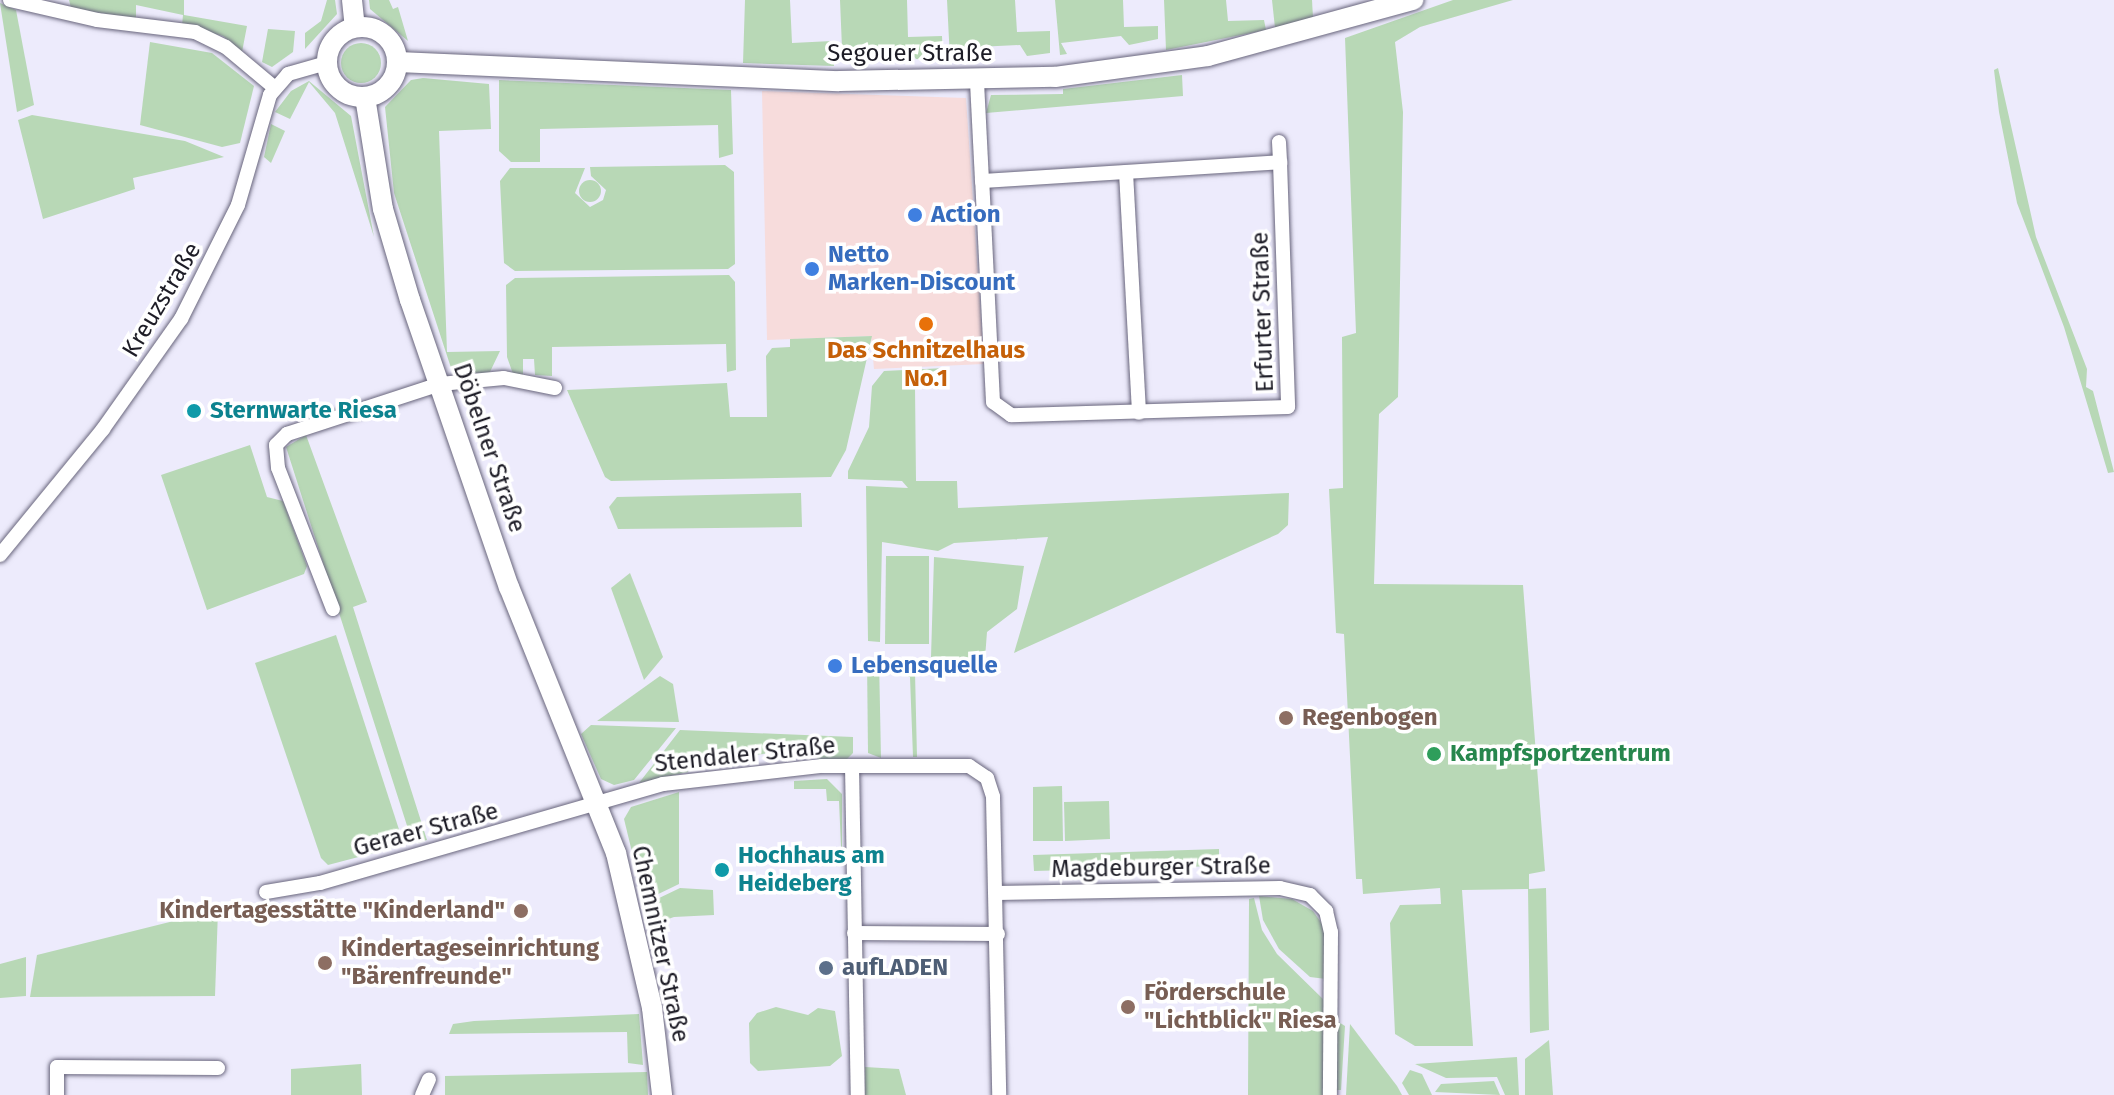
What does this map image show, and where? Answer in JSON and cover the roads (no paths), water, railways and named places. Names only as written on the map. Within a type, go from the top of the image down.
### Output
[{"type":"street","points":[[352,0],[355,27]]},
{"type":"street","name":"Segouer Straße","points":[[398,62],[750,79],[977,82],[1208,56],[1413,0]]},
{"type":"street","points":[[17,2],[195,32],[226,47],[275,88],[288,74],[327,63]]},
{"type":"street","points":[[355,27],[381,32],[391,41],[398,62],[389,85],[365,97],[335,85],[327,63],[331,46],[355,27]]},
{"type":"street","name":"Erfurter Straße","points":[[977,82],[993,402],[1011,415],[1288,407],[1279,142]]},
{"type":"street","name":"Kreuzstraße","points":[[0,555],[103,429],[181,319],[238,205],[260,115],[275,88]]},
{"type":"street","name":"Döbelner Straße","points":[[365,97],[389,231],[509,587],[598,806]]},
{"type":"street","points":[[982,181],[1280,162]]},
{"type":"street","points":[[1126,172],[1139,413]]},
{"type":"street","points":[[333,609],[278,468],[276,445],[287,434],[440,384],[516,379],[555,388]]},
{"type":"street","points":[[857,766],[979,770],[993,797],[999,1095]]},
{"type":"street","name":"Stendaler Straße","points":[[598,806],[638,790],[692,779],[857,766],[854,933],[858,1095]]},
{"type":"street","name":"Geraer Straße","points":[[266,892],[320,883],[598,806]]},
{"type":"street","name":"Chemnitzer Straße","points":[[598,806],[634,923],[652,1008],[662,1095]]},
{"type":"street","name":"Magdeburger Straße","points":[[997,893],[1280,888],[1310,895],[1326,911],[1331,932],[1330,1095]]},
{"type":"street","points":[[854,933],[998,934]]},
{"type":"street","points":[[57,1095],[57,1067],[218,1068]]},
{"type":"street","points":[[422,1095],[429,1079]]},
{"type":"place","name":"Action","points":[[915,215]]},
{"type":"place","name":"Netto Marken-Discount","points":[[812,269]]},
{"type":"place","name":"Das Schnitzelhaus No.1","points":[[926,324]]},
{"type":"place","name":"Sternwarte Riesa","points":[[194,411]]},
{"type":"place","name":"Lebensquelle","points":[[835,666]]},
{"type":"place","name":"Regenbogen","points":[[1286,718]]},
{"type":"place","name":"Kampfsportzentrum","points":[[1434,754]]},
{"type":"place","name":"Hochhaus am Heideberg","points":[[722,870]]},
{"type":"place","name":"Kindertagesstätte \"Kinderland\"","points":[[521,911]]},
{"type":"place","name":"Kindertageseinrichtung \"Bärenfreunde\"","points":[[325,963]]},
{"type":"place","name":"aufLADEN","points":[[826,968]]},
{"type":"place","name":"Förderschule \"Lichtblick\" Riesa","points":[[1128,1007]]}]
